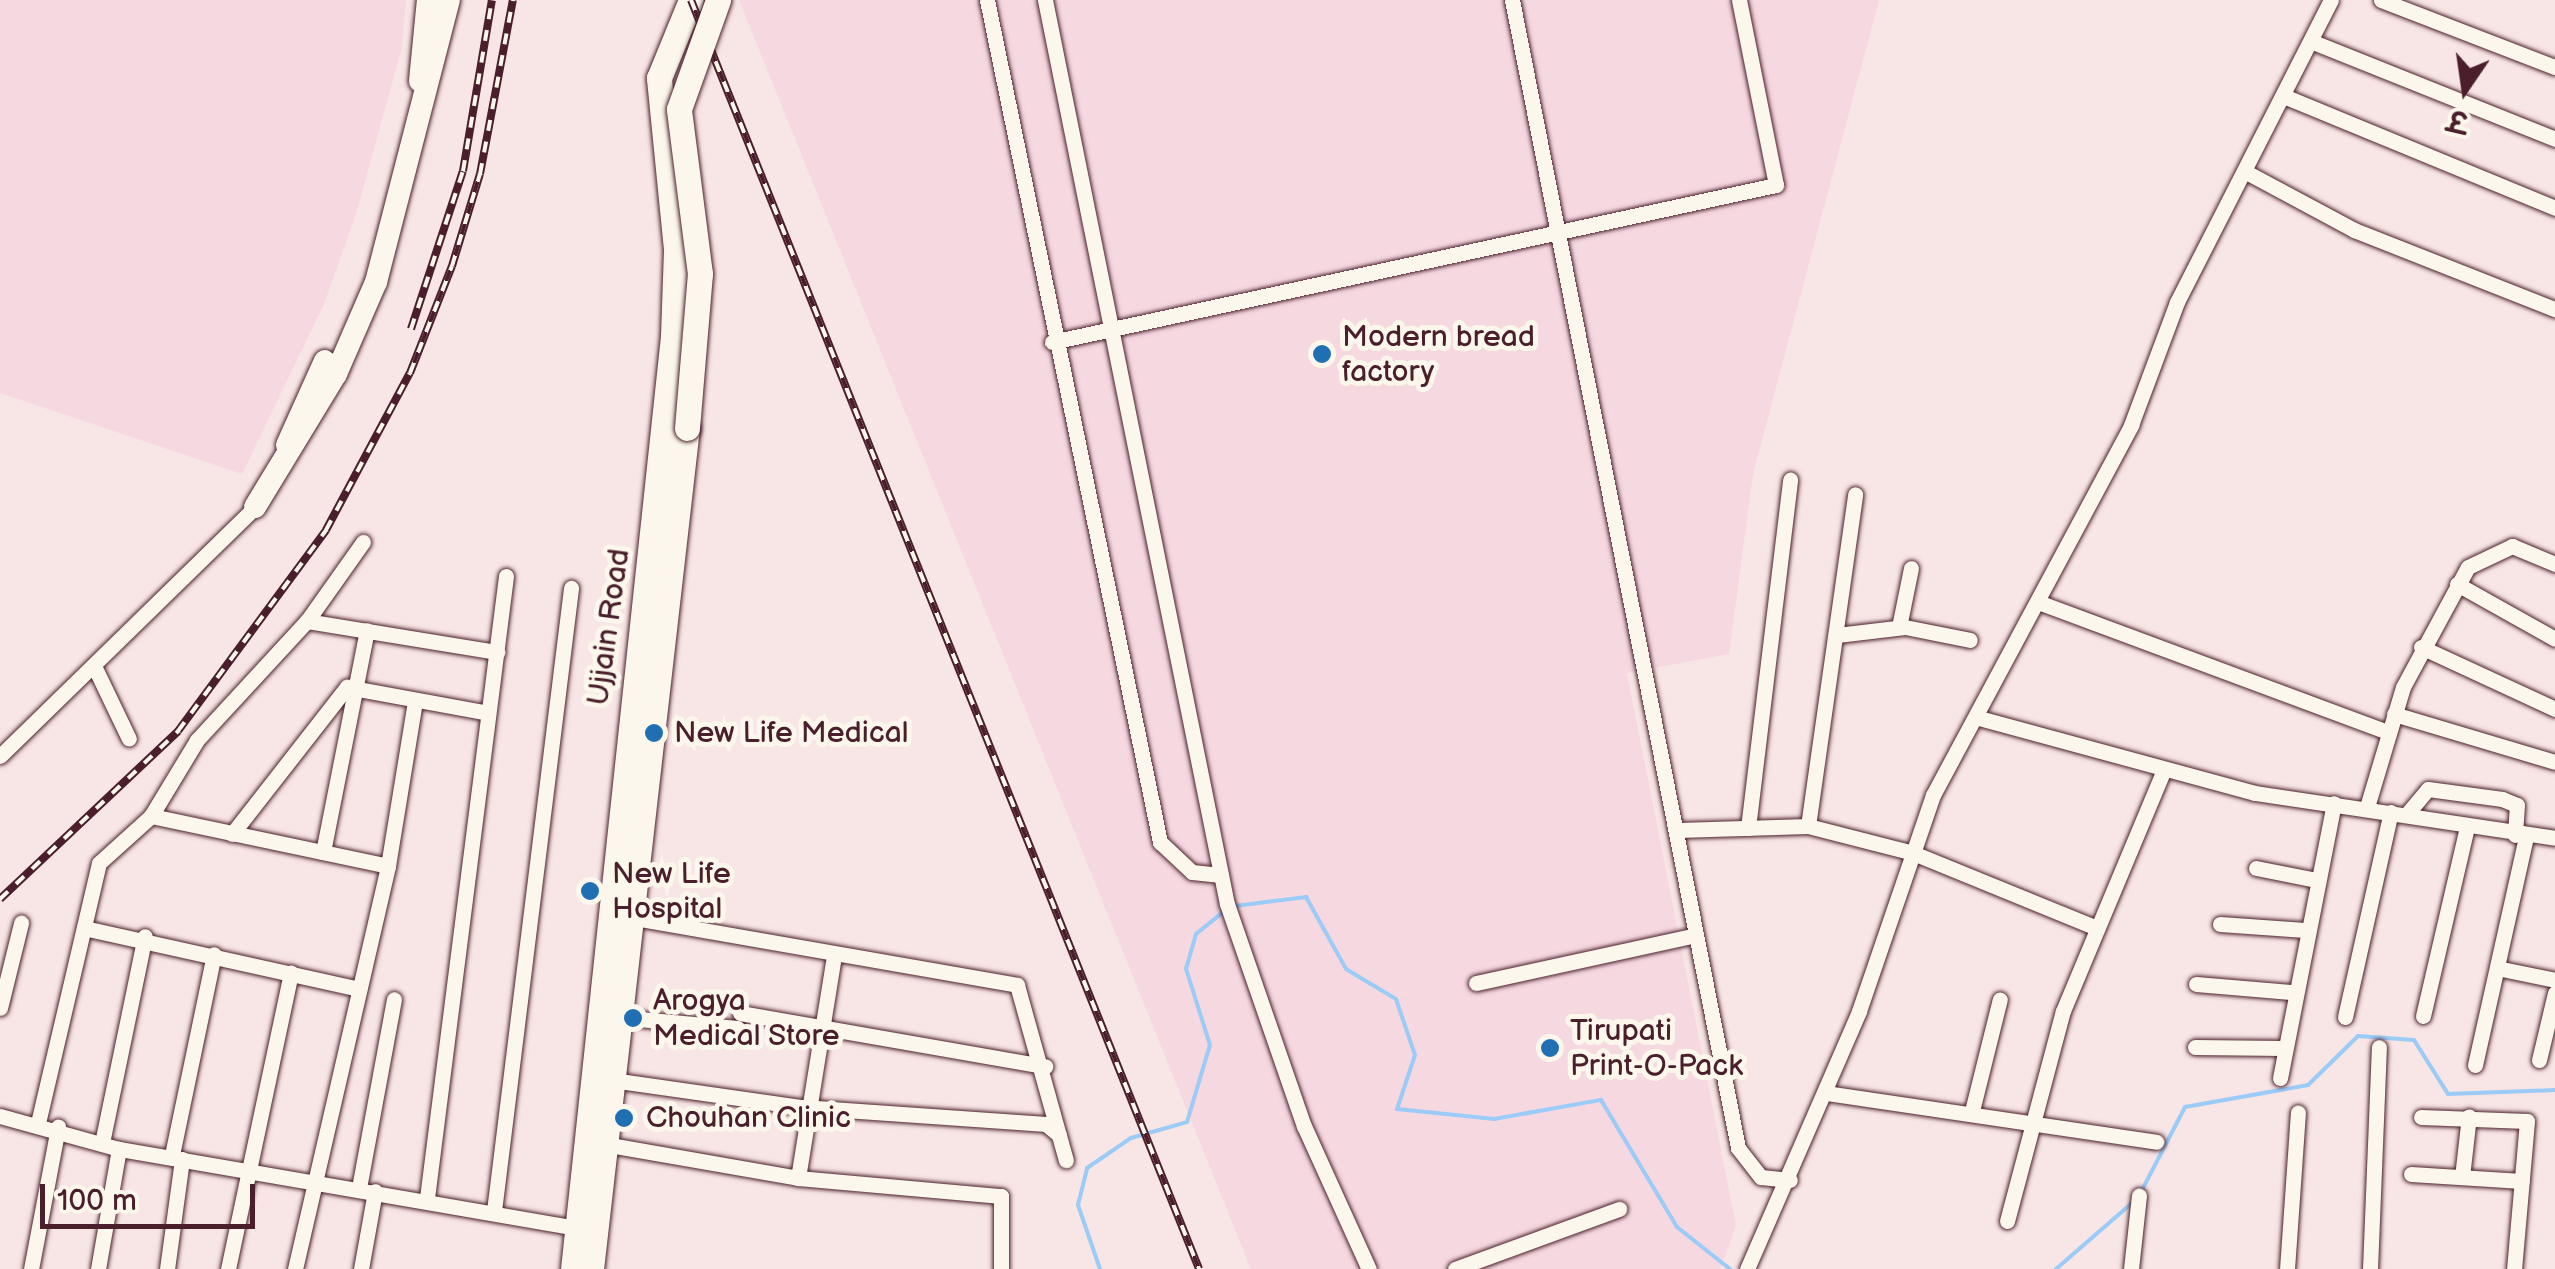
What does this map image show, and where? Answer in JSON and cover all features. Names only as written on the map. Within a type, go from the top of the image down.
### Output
[{"type":"main road","name":"Ujjain Road","points":[[591,1269],[628,917],[643,694],[661,646],[676,428],[676,249],[657,106],[691,0]]},
{"type":"main road","points":[[676,428],[700,274],[679,108],[718,0]]},
{"type":"main road","name":"Ujjain Road","points":[[573,1269],[676,428]]},
{"type":"street","points":[[286,448],[290,423],[376,242],[418,96],[428,0]]},
{"type":"street","points":[[0,756],[96,670],[255,507],[286,448],[336,374],[394,236],[449,0]]},
{"type":"street","points":[[987,0],[1052,342],[1160,842],[1192,872],[1221,875]]},
{"type":"street","points":[[1045,0],[1228,904],[1304,1126],[1369,1269]]},
{"type":"street","points":[[1512,0],[1738,1148],[1761,1177],[1790,1180]]},
{"type":"street","points":[[1052,342],[1556,228],[1776,185],[1739,0]]},
{"type":"street","points":[[1749,1266],[1826,1094],[1933,794],[1979,718],[2131,425],[2177,302],[2286,98],[2332,0]]},
{"type":"street","points":[[2381,0],[2555,68]]},
{"type":"street","points":[[2312,42],[2555,139]]},
{"type":"street","points":[[2286,98],[2555,208]]},
{"type":"street","points":[[2246,172],[2354,230],[2555,309]]},
{"type":"street","points":[[1748,828],[1790,480]]},
{"type":"street","points":[[1808,826],[1856,494]]},
{"type":"street","points":[[38,1122],[98,863],[150,816],[197,740],[307,621],[363,542]]},
{"type":"street","points":[[2367,807],[2388,732],[2420,647],[2474,560],[2504,547],[2555,564]]},
{"type":"street","points":[[1900,628],[1910,568]]},
{"type":"street","points":[[427,1198],[506,576]]},
{"type":"street","points":[[2457,584],[2555,639]]},
{"type":"street","points":[[494,1211],[572,588]]},
{"type":"street","points":[[2038,602],[2388,732]]},
{"type":"street","points":[[307,621],[497,652]]},
{"type":"street","points":[[1837,635],[1900,628],[1970,640]]},
{"type":"street","points":[[324,852],[368,630]]},
{"type":"street","points":[[2420,647],[2555,709]]},
{"type":"street","points":[[96,670],[129,739]]},
{"type":"street","points":[[232,834],[347,687],[488,713]]},
{"type":"street","points":[[295,1269],[309,1180],[388,866],[414,702]]},
{"type":"street","points":[[2394,714],[2555,762]]},
{"type":"street","points":[[1979,718],[2164,770],[2467,827],[2555,838]]},
{"type":"street","points":[[2007,1221],[2034,1120],[2098,928],[2164,770]]},
{"type":"street","points":[[2346,1017],[2399,814],[2428,789],[2502,798],[2517,805],[2520,836],[2475,1065]]},
{"type":"street","points":[[2280,1078],[2291,992],[2334,802]]},
{"type":"street","points":[[150,816],[388,866]]},
{"type":"street","points":[[1678,830],[1808,826],[1913,853],[2098,928]]},
{"type":"street","points":[[2422,1016],[2467,827]]},
{"type":"street","points":[[2256,868],[2316,880]]},
{"type":"street","points":[[628,917],[834,956],[1017,984],[1045,1066],[1066,1160]]},
{"type":"street","points":[[0,1008],[21,923]]},
{"type":"street","points":[[2220,924],[2305,930]]},
{"type":"street","points":[[84,928],[145,936],[359,989]]},
{"type":"street","points":[[1476,983],[1696,935]]},
{"type":"street","points":[[102,1143],[145,936]]},
{"type":"street","points":[[167,1269],[177,1157],[214,954]]},
{"type":"street","points":[[798,1178],[834,956]]},
{"type":"street","points":[[2497,968],[2555,980]]},
{"type":"street","points":[[228,1269],[242,1168],[291,972]]},
{"type":"street","points":[[2196,984],[2291,992]]},
{"type":"street","points":[[2538,1060],[2555,993]]},
{"type":"street","points":[[1972,1111],[2000,999]]},
{"type":"street","points":[[361,1269],[367,1190],[394,1000]]},
{"type":"street","points":[[617,1017],[738,1020],[822,1028],[1045,1066]]},
{"type":"street","points":[[2195,1047],[2283,1048]]},
{"type":"street","points":[[2370,1269],[2379,1047]]},
{"type":"street","points":[[612,1080],[1046,1124],[1060,1135]]},
{"type":"street","points":[[1826,1094],[2034,1120],[2156,1142]]},
{"type":"street","points":[[2287,1269],[2298,1112]]},
{"type":"street","points":[[0,1116],[58,1126],[119,1149],[427,1198],[578,1228]]},
{"type":"street","points":[[2421,1116],[2527,1121],[2514,1269]]},
{"type":"street","points":[[2462,1177],[2470,1116]]},
{"type":"street","points":[[31,1269],[58,1126]]},
{"type":"street","points":[[604,1144],[798,1178],[1001,1196],[1001,1269]]},
{"type":"street","points":[[98,1269],[119,1149]]},
{"type":"street","points":[[2411,1174],[2522,1181]]},
{"type":"street","points":[[2131,1269],[2139,1196]]},
{"type":"street","points":[[1455,1269],[1618,1209]]},
{"type":"shaded area","points":[[0,0],[406,0],[402,47],[356,214],[324,304],[242,474],[0,393]]},
{"type":"shaded area","points":[[739,0],[1879,0],[1753,474],[1729,654],[1627,673],[1736,1226],[1720,1269],[1251,1269]]},
{"type":"waterway","points":[[1235,906],[1306,897],[1346,969],[1396,999],[1415,1055],[1397,1109],[1494,1119],[1601,1100],[1677,1227],[1730,1269]]},
{"type":"waterway","points":[[1100,1269],[1078,1205],[1087,1168],[1131,1138],[1187,1122],[1210,1045],[1186,969],[1196,934],[1226,910]]},
{"type":"waterway","points":[[2141,1192],[2185,1107],[2308,1085],[2358,1036],[2414,1040],[2448,1094],[2555,1090]]},
{"type":"waterway","points":[[2056,1269],[2132,1203]]},
{"type":"railway","points":[[411,329],[463,171],[492,0]]},
{"type":"railway","points":[[0,899],[178,731],[326,530],[410,373],[452,266],[480,174],[513,0]]},
{"type":"railway","points":[[691,0],[1199,1269]]},
{"type":"place","name":"Modern bread factory","points":[[1322,354]]},
{"type":"place","name":"New Life Medical","points":[[654,733]]},
{"type":"place","name":"New Life Hospital","points":[[590,891]]},
{"type":"place","name":"Arogya Medical Store","points":[[633,1018]]},
{"type":"place","name":"Tirupati Print-O-Pack","points":[[1550,1048]]},
{"type":"place","name":"Chouhan Clinic","points":[[624,1118]]}]
